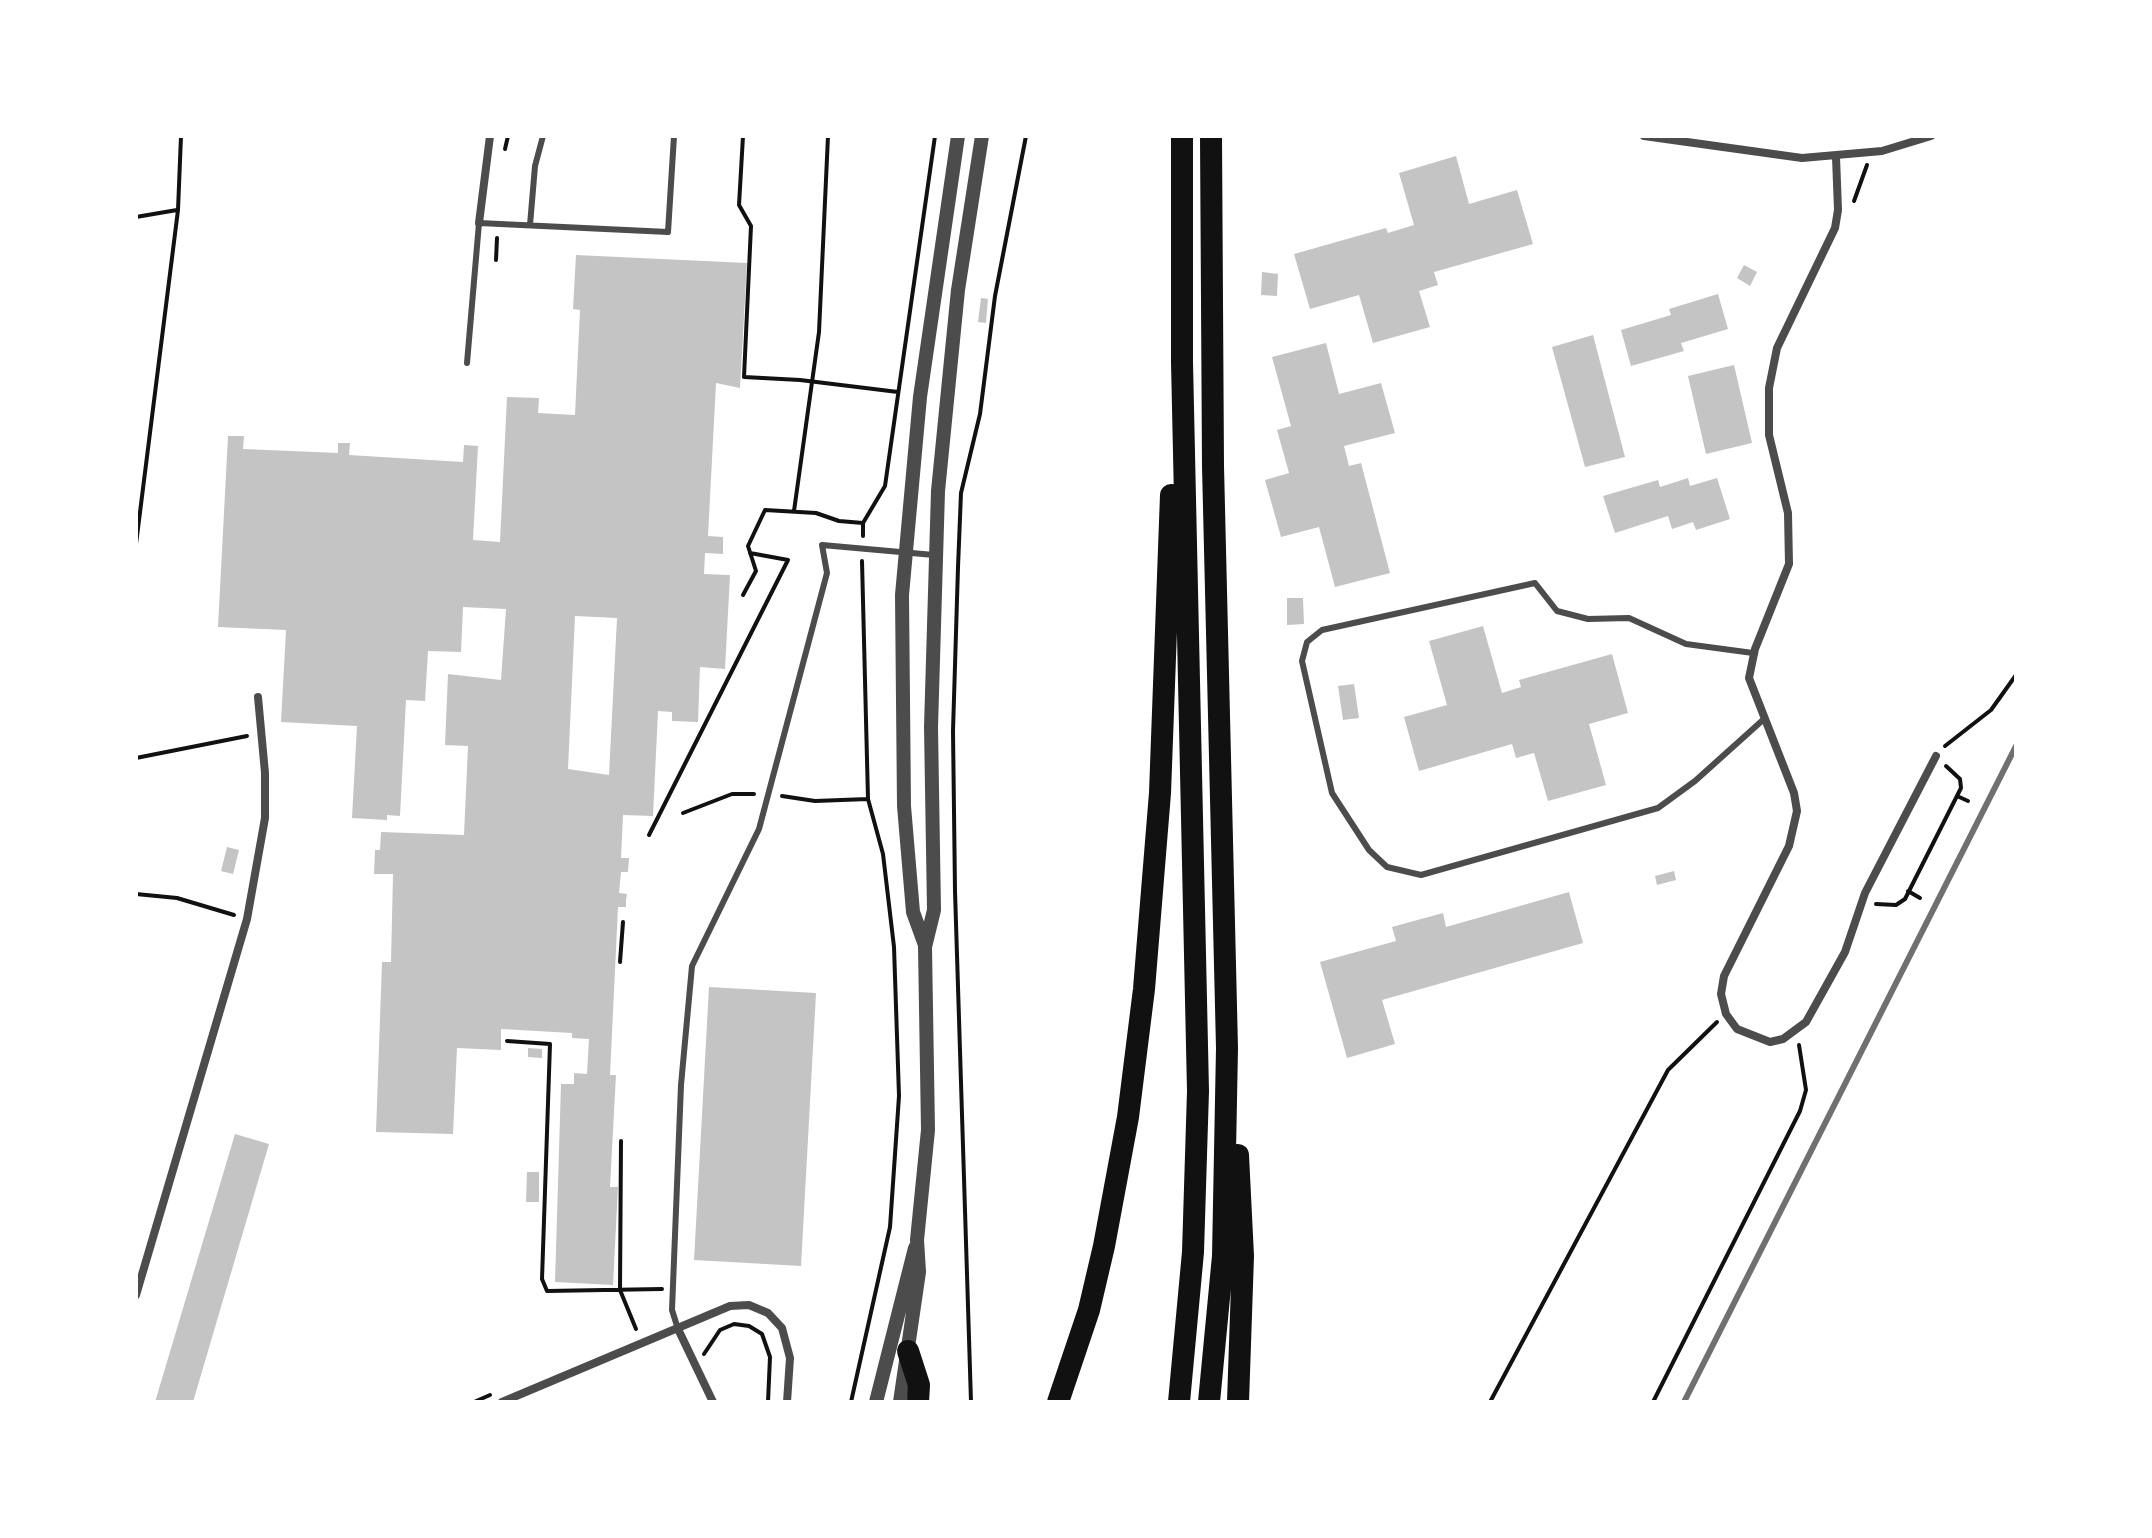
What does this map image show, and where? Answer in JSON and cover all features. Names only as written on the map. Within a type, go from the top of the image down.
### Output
[{"type":"highway","points":[[1179,1402],[1193,1252],[1198,1091],[1182,362],[1182,136]]},
{"type":"highway","points":[[1209,1402],[1223,1256],[1227,1048],[1213,466],[1211,136]]},
{"type":"highway","points":[[1058,1402],[1089,1310],[1107,1233],[1128,1117],[1144,989],[1160,793],[1166,562],[1182,362]]},
{"type":"highway","points":[[1227,1048],[1240,1179],[1243,1256],[1238,1402]]},
{"type":"highway","points":[[908,1351],[919,1385],[918,1402]]},
{"type":"street","points":[[479,223],[480,191],[490,136]]},
{"type":"street","points":[[925,947],[913,912],[903,790],[901,728],[905,553],[920,397],[958,136]]},
{"type":"street","points":[[900,1402],[919,1272],[917,1240],[928,1130],[925,947],[934,910],[931,727],[934,555],[946,395],[982,136]]},
{"type":"street","points":[[1644,136],[1751,153],[1836,157],[1866,153],[1931,136]]},
{"type":"street","points":[[1836,157],[1838,210],[1835,228],[1821,264],[1777,348],[1769,388],[1769,435],[1788,513],[1789,564],[1753,653],[1749,678],[1794,793],[1795,828],[1724,976],[1721,994],[1726,1014],[1737,1029],[1770,1042],[1795,1032],[1816,1007],[1845,952],[1865,893],[1936,756]]},
{"type":"street","points":[[136,1295],[247,919],[265,818],[258,697]]},
{"type":"street","points":[[876,1402],[906,1271],[917,1240]]},
{"type":"street","points":[[502,1402],[730,1306],[749,1305],[768,1313],[782,1328],[790,1358],[787,1402]]},
{"type":"street","points":[[678,1329],[713,1402]]},
{"type":"lane","points":[[530,225],[535,166],[543,136]]},
{"type":"lane","points":[[467,363],[479,223],[668,232],[674,136]]},
{"type":"lane","points":[[678,1329],[672,1310],[681,1085],[692,966],[759,829],[827,573],[822,545],[934,555]]},
{"type":"lane","points":[[1753,653],[1686,644],[1629,618],[1588,619],[1557,611],[1535,583],[1322,630],[1307,642],[1302,661],[1332,793],[1387,867],[1421,875],[1658,808],[1695,781],[1764,719]]},
{"type":"path","points":[[136,544],[178,210],[181,136]]},
{"type":"path","points":[[503,160],[508,136]]},
{"type":"path","points":[[743,136],[739,205],[751,226],[744,377],[812,381],[898,392]]},
{"type":"path","points":[[794,511],[819,332],[828,136]]},
{"type":"path","points":[[863,530],[863,523],[885,486],[935,136]]},
{"type":"path","points":[[971,1402],[953,731],[961,493],[980,414],[995,296],[1026,136]]},
{"type":"path","points":[[1798,136],[1830,136]]},
{"type":"path","points":[[1853,211],[1856,191],[1866,173],[1866,153]]},
{"type":"path","points":[[136,217],[178,210]]},
{"type":"path","points":[[496,260],[498,223]]},
{"type":"path","points":[[743,595],[756,571],[748,546],[765,510],[794,511],[863,523]]},
{"type":"path","points":[[649,835],[788,560],[750,553]]},
{"type":"path","points":[[851,1402],[890,1227],[899,1096],[894,947],[883,854],[868,799],[862,576]]},
{"type":"path","points":[[1869,909],[1873,904],[1901,903],[1957,796],[1960,779],[1936,756],[2002,699],[2016,675]]},
{"type":"path","points":[[136,758],[211,741],[262,735]]},
{"type":"path","points":[[683,813],[732,794],[768,794],[815,801],[868,799]]},
{"type":"path","points":[[1957,796],[1968,801]]},
{"type":"path","points":[[1908,891],[1920,898]]},
{"type":"path","points":[[136,894],[177,898],[247,919]]},
{"type":"path","points":[[620,962],[623,922]]},
{"type":"path","points":[[1490,1402],[1668,1070],[1726,1014]]},
{"type":"path","points":[[1653,1402],[1800,1111],[1806,1090],[1805,1069],[1795,1032]]},
{"type":"path","points":[[507,1041],[550,1044],[542,1279],[547,1291],[673,1289]]},
{"type":"path","points":[[621,1141],[620,1290],[636,1329]]},
{"type":"path","points":[[698,1357],[708,1353],[720,1330],[734,1324],[749,1326],[762,1334],[768,1344],[768,1402]]},
{"type":"building","points":[[1456,156],[1469,204],[1517,190],[1533,244],[1434,272],[1438,285],[1419,291],[1430,327],[1373,343],[1359,295],[1310,309],[1294,254],[1386,228],[1388,233],[1414,225],[1399,173]]},
{"type":"building","points":[[576,255],[747,263],[740,388],[716,383],[708,536],[723,537],[723,554],[705,553],[704,574],[730,575],[725,669],[700,667],[698,722],[672,721],[672,712],[658,711],[653,816],[623,815],[621,858],[629,858],[628,872],[621,872],[619,893],[627,894],[626,907],[618,907],[610,1075],[616,1075],[610,1187],[618,1187],[613,1285],[555,1282],[561,1084],[574,1084],[574,1073],[587,1074],[589,1039],[572,1038],[572,1033],[501,1029],[501,1050],[457,1048],[453,1134],[376,1132],[382,962],[391,962],[393,874],[374,874],[375,850],[380,850],[381,832],[464,835],[468,746],[445,745],[448,674],[501,680],[506,609],[463,607],[461,652],[428,651],[425,701],[406,700],[400,816],[387,815],[387,820],[352,818],[357,726],[281,722],[286,630],[218,627],[228,436],[244,436],[243,449],[338,453],[338,443],[350,443],[349,455],[463,462],[464,445],[478,446],[473,540],[500,542],[507,397],[539,398],[538,413],[575,415],[580,310],[573,309]],"holes":[[[575,616],[617,618],[609,775],[568,769]]]},
{"type":"building","points":[[1744,265],[1757,272],[1750,286],[1737,278]]},
{"type":"building","points":[[1262,272],[1278,274],[1277,296],[1261,295]]},
{"type":"building","points":[[1718,294],[1728,329],[1681,343],[1684,351],[1631,366],[1621,330],[1671,315],[1669,309]]},
{"type":"building","points":[[981,298],[988,299],[986,323],[978,322]]},
{"type":"building","points":[[1593,335],[1625,457],[1585,467],[1552,347]]},
{"type":"building","points":[[1326,343],[1339,394],[1381,383],[1395,433],[1344,446],[1349,466],[1361,463],[1390,573],[1335,587],[1319,527],[1281,537],[1265,480],[1289,473],[1277,430],[1291,426],[1272,357]]},
{"type":"building","points":[[1734,365],[1752,443],[1706,454],[1688,376]]},
{"type":"building","points":[[1688,478],[1690,486],[1717,478],[1730,519],[1696,530],[1693,522],[1672,529],[1668,516],[1615,533],[1603,496],[1658,480],[1660,487]]},
{"type":"building","points":[[1287,598],[1303,598],[1304,624],[1287,625]]},
{"type":"building","points":[[1483,626],[1502,693],[1521,687],[1519,680],[1612,654],[1628,713],[1589,724],[1606,785],[1548,801],[1534,753],[1516,758],[1512,744],[1419,771],[1404,717],[1447,705],[1429,641]]},
{"type":"building","points":[[1354,684],[1359,718],[1343,720],[1338,686]]},
{"type":"building","points":[[227,847],[239,850],[233,874],[221,871]]},
{"type":"building","points":[[1674,871],[1676,880],[1657,885],[1655,876]]},
{"type":"building","points":[[1569,892],[1583,943],[1382,1000],[1395,1044],[1347,1058],[1320,962],[1396,941],[1392,927],[1443,913],[1446,927]]},
{"type":"building","points":[[709,987],[816,993],[801,1266],[694,1260]]},
{"type":"building","points":[[528,1048],[542,1049],[542,1058],[528,1057]]},
{"type":"building","points":[[235,1134],[269,1144],[193,1402],[155,1402]]},
{"type":"building","points":[[527,1172],[539,1172],[539,1202],[526,1202]]},
{"type":"railway","points":[[1684,1402],[2016,746]]}]
